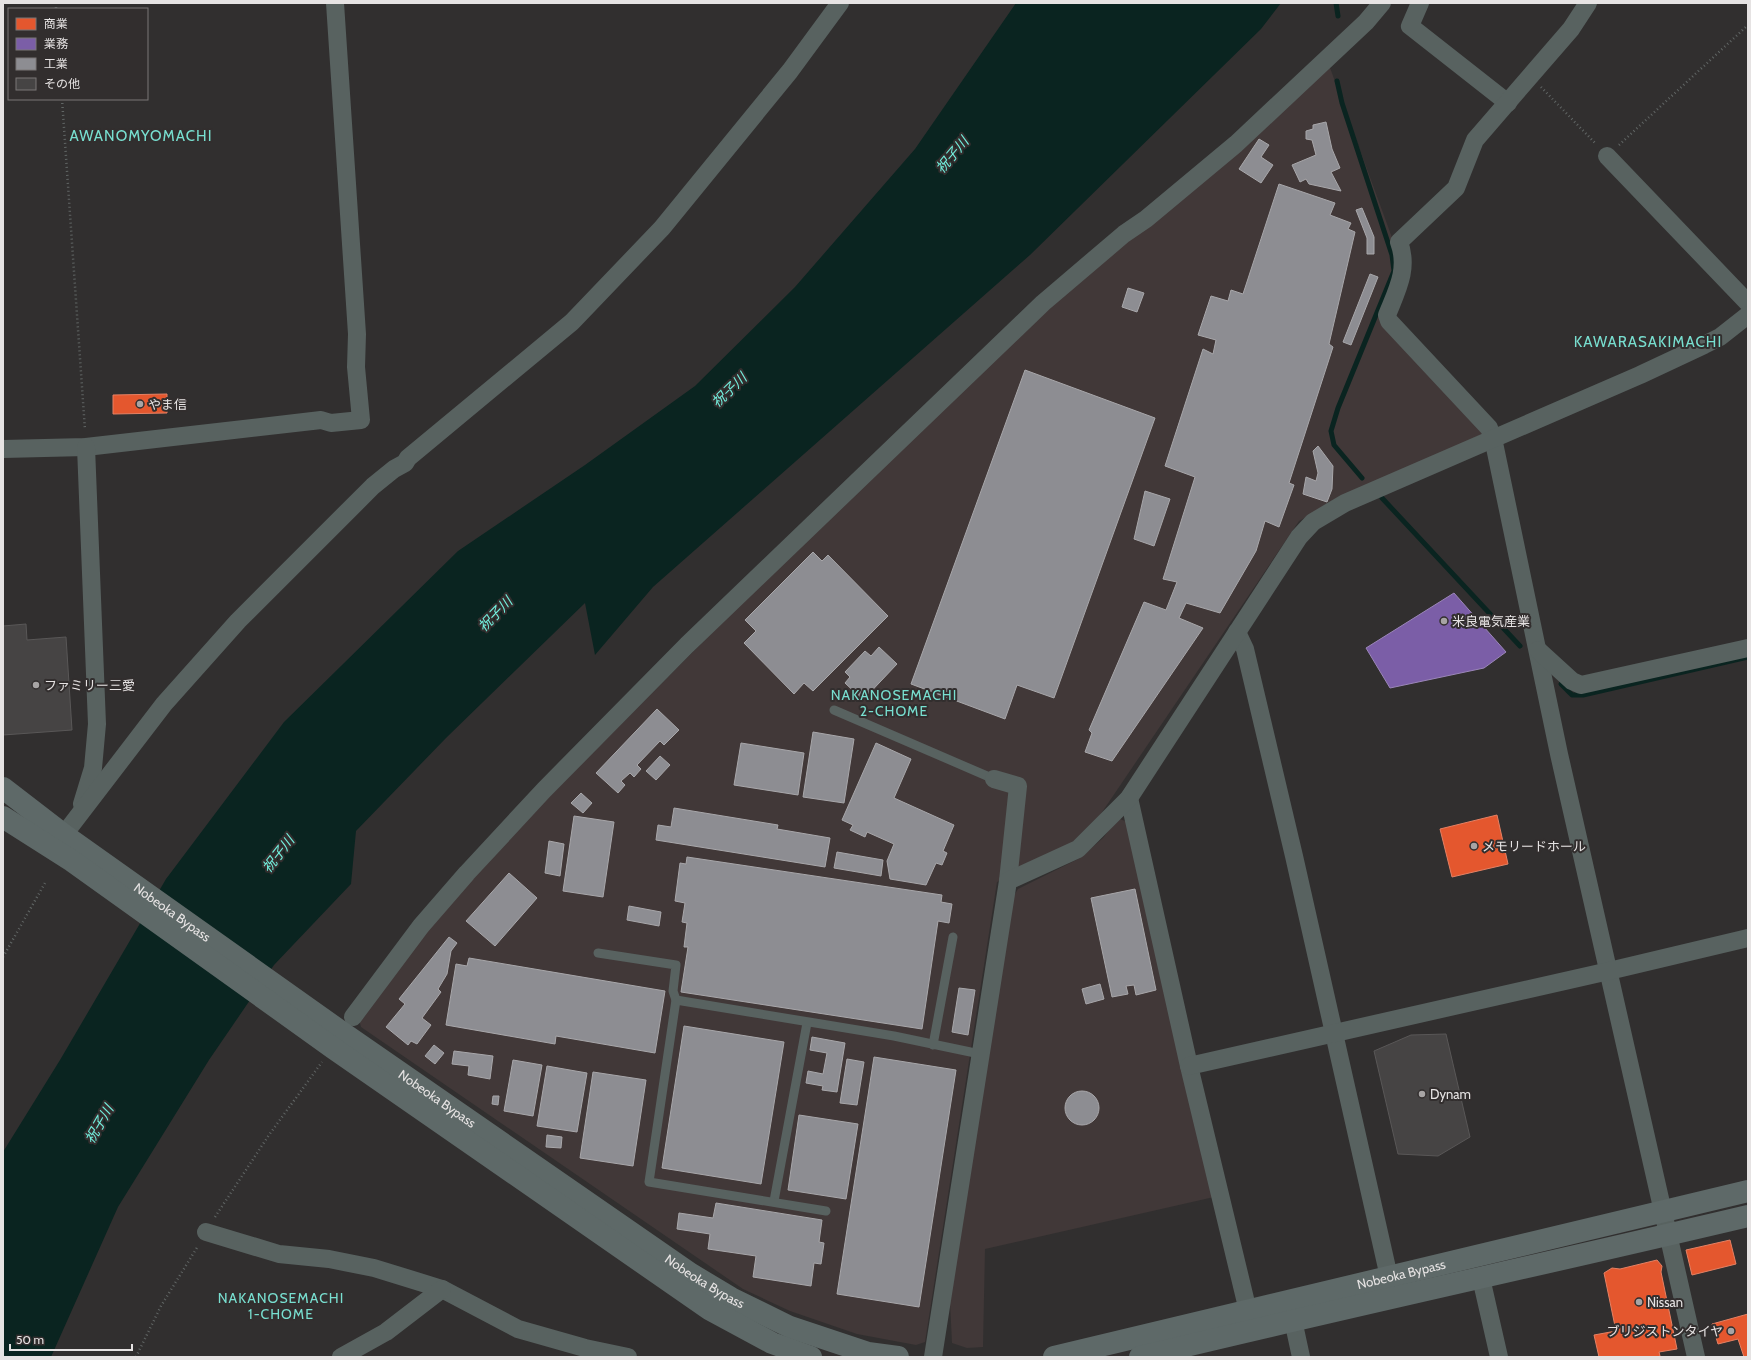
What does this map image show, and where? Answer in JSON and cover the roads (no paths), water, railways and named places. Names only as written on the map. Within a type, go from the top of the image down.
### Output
[{"type":"highway","name":"Nobeoka Bypass","points":[[3,788],[67,848],[691,1274],[730,1298],[790,1327],[868,1353],[898,1357]]},
{"type":"highway","name":"Nobeoka Bypass","points":[[3,817],[67,848]]},
{"type":"highway","name":"Nobeoka Bypass","points":[[339,1035],[709,1309],[772,1343],[811,1357]]},
{"type":"highway","name":"Nobeoka Bypass","points":[[1054,1357],[1748,1191]]},
{"type":"highway","name":"Nobeoka Bypass","points":[[1140,1357],[1293,1320],[1748,1216]]},
{"type":"street","points":[[3,449],[86,447],[321,420],[331,423],[361,420],[356,368],[357,334],[335,3]]},
{"type":"street","points":[[80,813],[164,704],[255,604],[373,486],[394,469],[405,463],[408,458],[572,322],[662,228],[790,71],[840,3]]},
{"type":"street","points":[[339,1035],[421,926],[467,873],[544,790],[687,645],[1043,303],[1124,234],[1146,219],[1236,144],[1366,22],[1382,3]]},
{"type":"street","points":[[1420,3],[1410,26],[1508,103]]},
{"type":"street","points":[[1588,3],[1572,29],[1475,140],[1456,188],[1399,242],[1403,254],[1402,276],[1388,315],[1389,321],[1489,428],[1493,438],[1538,650],[1696,1357]]},
{"type":"street","points":[[1608,156],[1748,303]]},
{"type":"street","points":[[1008,881],[1078,850],[1129,798],[1299,537],[1313,522],[1345,503],[1640,375],[1720,337],[1748,315]]},
{"type":"street","points":[[67,848],[80,813],[93,768],[97,724],[86,447]]},
{"type":"street","points":[[1237,632],[1245,649],[1296,864],[1389,1277]]},
{"type":"street","points":[[1538,650],[1572,681],[1581,685],[1748,648]]},
{"type":"street","points":[[933,1357],[1008,881],[1018,786],[994,779]]},
{"type":"street","points":[[1129,798],[1189,1066],[1248,1311]]},
{"type":"street","points":[[1189,1066],[1748,938]]},
{"type":"street","points":[[206,1232],[279,1254],[329,1259],[374,1268],[442,1289],[518,1329],[584,1348],[628,1357]]},
{"type":"street","points":[[1482,1278],[1499,1357]]},
{"type":"street","points":[[341,1357],[386,1332],[442,1289]]},
{"type":"street","points":[[1293,1320],[1301,1357]]},
{"type":"lane","points":[[834,710],[994,779]]},
{"type":"lane","points":[[933,1045],[953,937]]},
{"type":"lane","points":[[598,953],[676,966],[673,991],[676,1000],[649,1182],[826,1211]]},
{"type":"lane","points":[[676,1000],[807,1023],[894,1036],[980,1054]]},
{"type":"lane","points":[[774,1202],[807,1023]]},
{"type":"water","name":"祝子川","points":[[1016,3],[1281,3],[1261,29],[1030,255],[653,587],[595,655],[585,603],[446,738],[356,831],[351,884],[274,965],[209,1060],[118,1207],[51,1357],[3,1357],[3,1152],[60,1060],[166,879],[284,722],[458,551],[585,465],[695,386],[795,287],[915,149]]},
{"type":"waterway","points":[[1336,3],[1338,16]]},
{"type":"waterway","points":[[1337,81],[1342,103],[1392,255],[1394,271],[1338,408],[1331,431],[1334,445],[1362,478]]},
{"type":"waterway","points":[[1382,498],[1520,646]]},
{"type":"waterway","points":[[1561,684],[1572,695],[1583,695],[1748,657]]},
{"type":"place","name":"やま信","points":[[140,404]]},
{"type":"place","name":"米良電気産業","points":[[1444,621]]},
{"type":"place","name":"ファミリー三愛","points":[[36,685]]},
{"type":"place","name":"メモリードホール","points":[[1474,846]]},
{"type":"place","name":"Dynam","points":[[1422,1094]]},
{"type":"place","name":"Nissan","points":[[1639,1302]]},
{"type":"place","name":"ブリジストンタイヤ","points":[[1731,1331]]},
{"type":"district","name":"AWANOMYOMACHI","points":[[141,136]]},
{"type":"district","name":"KAWARASAKIMACHI","points":[[1648,342]]},
{"type":"district","name":"NAKANOSEMACHI 2-CHOME","points":[[894,704]]},
{"type":"district","name":"NAKANOSEMACHI 1-CHOME","points":[[281,1306]]}]
